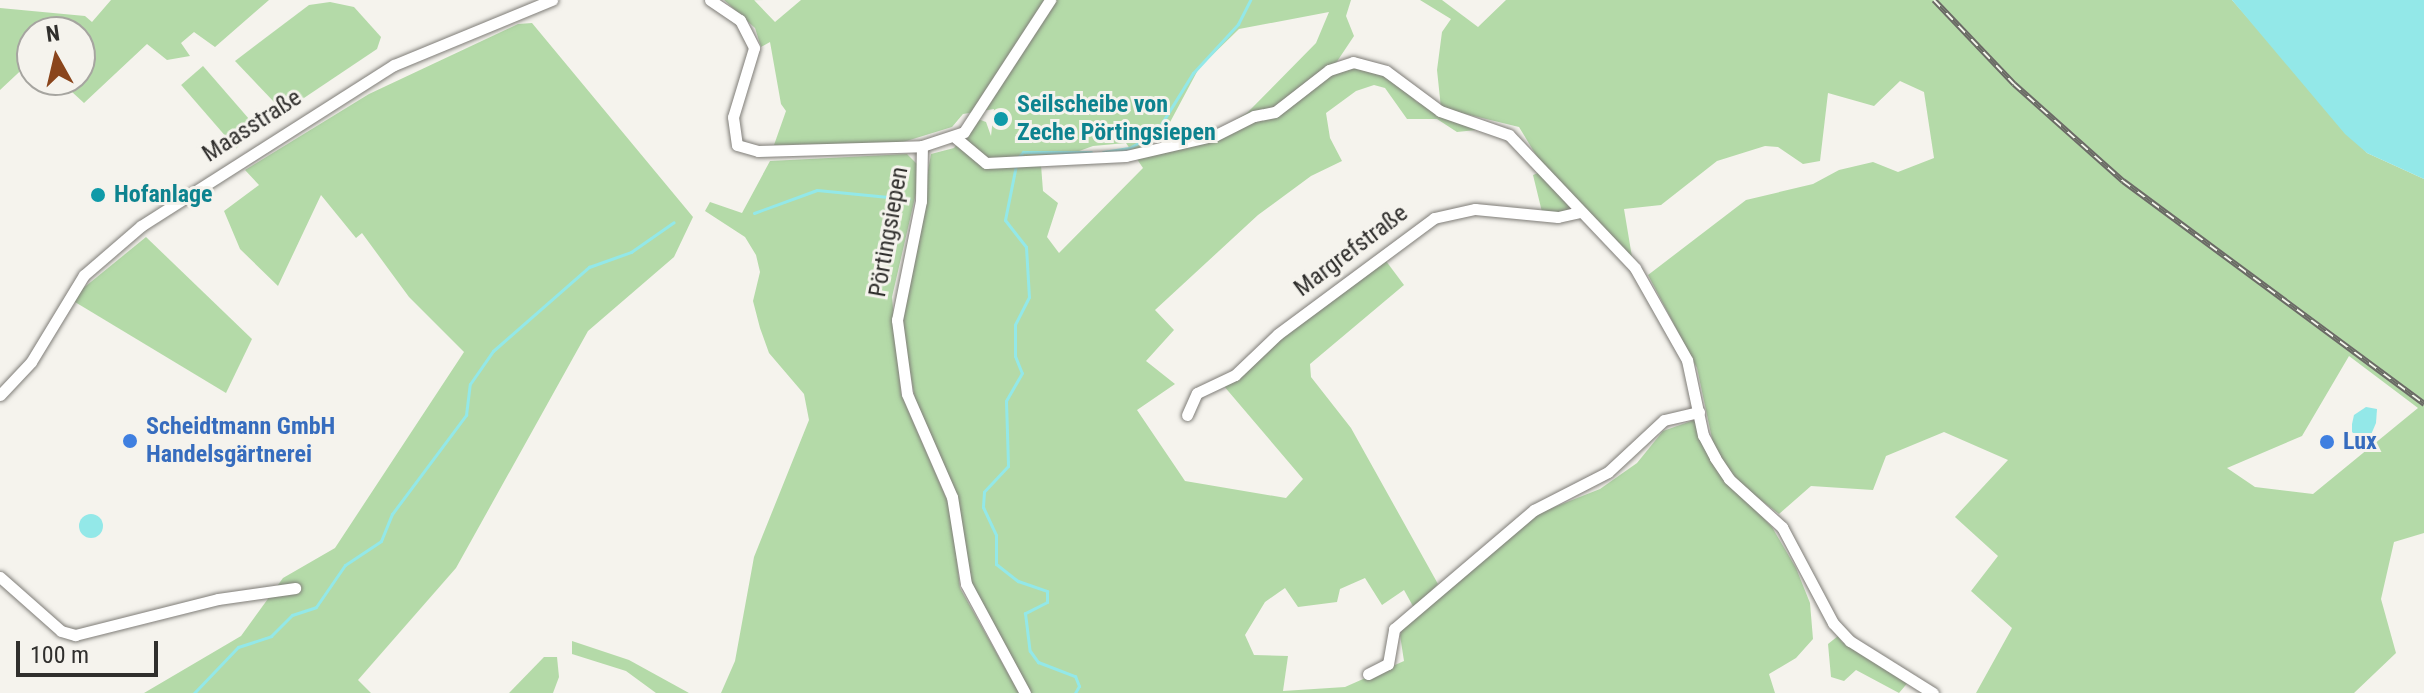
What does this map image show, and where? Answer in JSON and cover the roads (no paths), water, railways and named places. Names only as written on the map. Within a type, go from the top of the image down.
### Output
[{"type":"street","name":"Maasstraße","points":[[0,395],[31,362],[84,275],[141,226],[394,65],[552,0]]},
{"type":"street","points":[[710,0],[740,20],[754,48],[733,117],[737,145],[758,151],[922,146]]},
{"type":"street","points":[[1050,0],[956,138],[982,162],[1113,158],[1216,135],[1280,109],[1329,70],[1368,63],[1440,111],[1509,135],[1635,268],[1655,298],[1687,360],[1699,412],[1715,458],[1729,479],[1782,527],[1839,631],[1933,693]]},
{"type":"street","name":"Pörtingsiepen","points":[[956,138],[922,146],[921,201],[897,313],[907,394],[952,497],[972,603],[1025,693]]},
{"type":"street","name":"Margrefstraße","points":[[1187,415],[1197,393],[1235,375],[1278,334],[1406,234],[1434,218],[1475,209],[1558,217],[1580,212]]},
{"type":"street","points":[[1368,674],[1388,664],[1394,629],[1534,510],[1608,472],[1664,420],[1699,412]]},
{"type":"street","points":[[0,577],[61,631],[75,635],[218,599],[295,588]]},
{"type":"water","points":[[2232,0],[2424,0],[2424,179],[2367,153],[2345,134]]},
{"type":"water","points":[[2366,407],[2377,409],[2376,423],[2370,437],[2360,439],[2352,432],[2352,424],[2354,415]]},
{"type":"water","points":[[91,514],[100,517],[103,526],[100,535],[91,538],[82,535],[79,526],[82,517]]},
{"type":"waterway","points":[[1103,152],[1129,148],[1155,134],[1193,73],[1238,24],[1250,0]]},
{"type":"waterway","points":[[1018,158],[1023,152],[1091,152]]},
{"type":"waterway","points":[[1016,165],[1005,220],[1026,247],[1029,297],[1015,325],[1015,356],[1022,373],[1006,401],[1008,466],[984,492],[983,507],[996,535],[996,564],[1018,581],[1047,591],[1047,602],[1025,613],[1030,651],[1038,662],[1075,676],[1079,686],[1075,693]]},
{"type":"waterway","points":[[754,213],[817,190],[909,199]]},
{"type":"waterway","points":[[194,693],[238,647],[271,636],[292,615],[316,607],[345,565],[381,541],[392,514],[466,415],[470,384],[493,351],[589,267],[631,252],[674,222]]},
{"type":"railway","points":[[1934,0],[2014,84],[2123,181],[2424,404]]},
{"type":"place","name":"Seilscheibe von Zeche Pörtingsiepen","points":[[1001,119]]},
{"type":"place","name":"Hofanlage","points":[[98,195]]},
{"type":"place","name":"Scheidtmann GmbH Handelsgärtnerei","points":[[130,441]]},
{"type":"place","name":"Lux","points":[[2327,442]]}]
